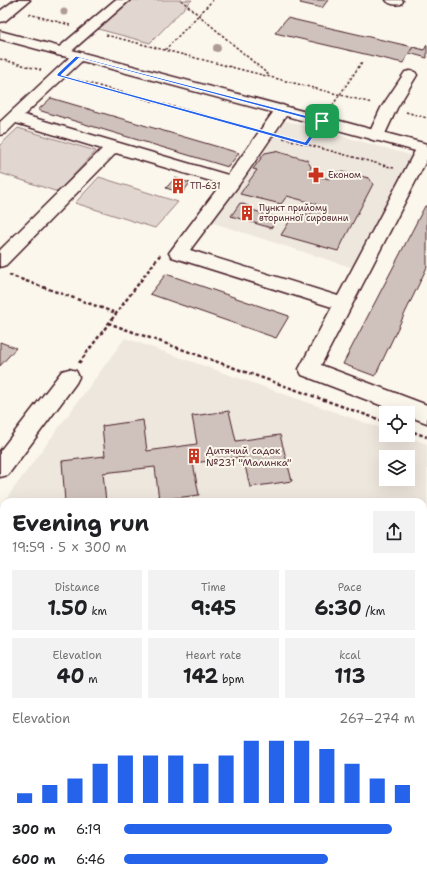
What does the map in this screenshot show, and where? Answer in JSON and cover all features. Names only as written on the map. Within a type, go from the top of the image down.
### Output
[{"type":"main road","points":[[5,13],[22,0]]},
{"type":"main road","points":[[62,52],[123,0]]},
{"type":"main road","points":[[0,35],[425,149],[309,369],[427,414]]},
{"type":"main road","points":[[0,130],[78,57]]},
{"type":"main road","points":[[376,136],[390,108],[410,75]]},
{"type":"main road","points":[[282,110],[232,182],[178,253],[343,304]]},
{"type":"main road","points":[[13,117],[232,182]]},
{"type":"main road","points":[[4,268],[114,147]]},
{"type":"main road","points":[[0,468],[69,378]]},
{"type":"path","points":[[181,0],[270,76]]},
{"type":"path","points":[[165,50],[213,0]]},
{"type":"path","points":[[5,13],[87,30],[270,76],[427,118]]},
{"type":"path","points":[[0,59],[411,173]]},
{"type":"path","points":[[307,144],[362,62]]},
{"type":"path","points":[[69,378],[108,323],[164,250]]},
{"type":"path","points":[[4,268],[116,313]]},
{"type":"path","points":[[108,323],[379,420]]},
{"type":"path","points":[[415,432],[427,436]]},
{"type":"shaded area","points":[[129,0],[192,0],[150,43],[98,29]]},
{"type":"shaded area","points":[[272,117],[425,159],[369,273],[198,218]]},
{"type":"shaded area","points":[[18,128],[96,151],[58,192],[0,173],[0,145]]},
{"type":"shaded area","points":[[99,177],[178,202],[155,228],[75,203]]},
{"type":"shaded area","points":[[125,338],[379,428],[379,442],[415,442],[415,440],[427,444],[427,498],[7,498]]},
{"type":"building","points":[[302,0],[328,0],[322,8],[300,3]]},
{"type":"building","points":[[287,18],[413,47],[403,63],[275,33]]},
{"type":"building","points":[[427,45],[427,58],[409,53],[413,47],[424,50]]},
{"type":"building","points":[[51,98],[239,153],[228,167],[38,110]]},
{"type":"building","points":[[275,151],[307,160],[311,167],[308,173],[329,179],[334,172],[342,172],[369,178],[373,184],[338,251],[281,235],[296,211],[310,215],[316,204],[287,196],[281,204],[240,194],[257,170],[253,169],[265,153]]},
{"type":"building","name":"ТП-631","points":[[175,178],[190,183],[182,193],[166,188]]},
{"type":"building","name":"Пункт прийому вторинної сировини","points":[[240,203],[251,207],[249,209],[278,218],[271,228],[231,216]]},
{"type":"building","points":[[425,206],[427,206],[427,267],[375,376],[343,364]]},
{"type":"building","points":[[166,274],[289,316],[276,338],[150,294]]},
{"type":"building","points":[[0,342],[16,348],[0,366]]},
{"type":"building","name":"Дитячий садок №231 \"Малинка\"","points":[[229,411],[236,441],[280,435],[292,481],[250,487],[243,457],[193,463],[199,495],[175,498],[159,498],[155,467],[103,473],[106,498],[65,498],[62,461],[105,456],[102,426],[143,420],[147,451],[197,444],[192,416]]},
{"type":"place","name":"Економ","points":[[316,175]]},
{"type":"place","name":"ТП-631","points":[[178,186]]},
{"type":"place","name":"Пункт прийому вторинної сировини","points":[[247,213]]},
{"type":"place","name":"Дитячий садок №231 \"Малинка\"","points":[[194,456]]},
{"type":"route","points":[[78,57],[322,121],[307,144],[58,75],[78,57]]}]
